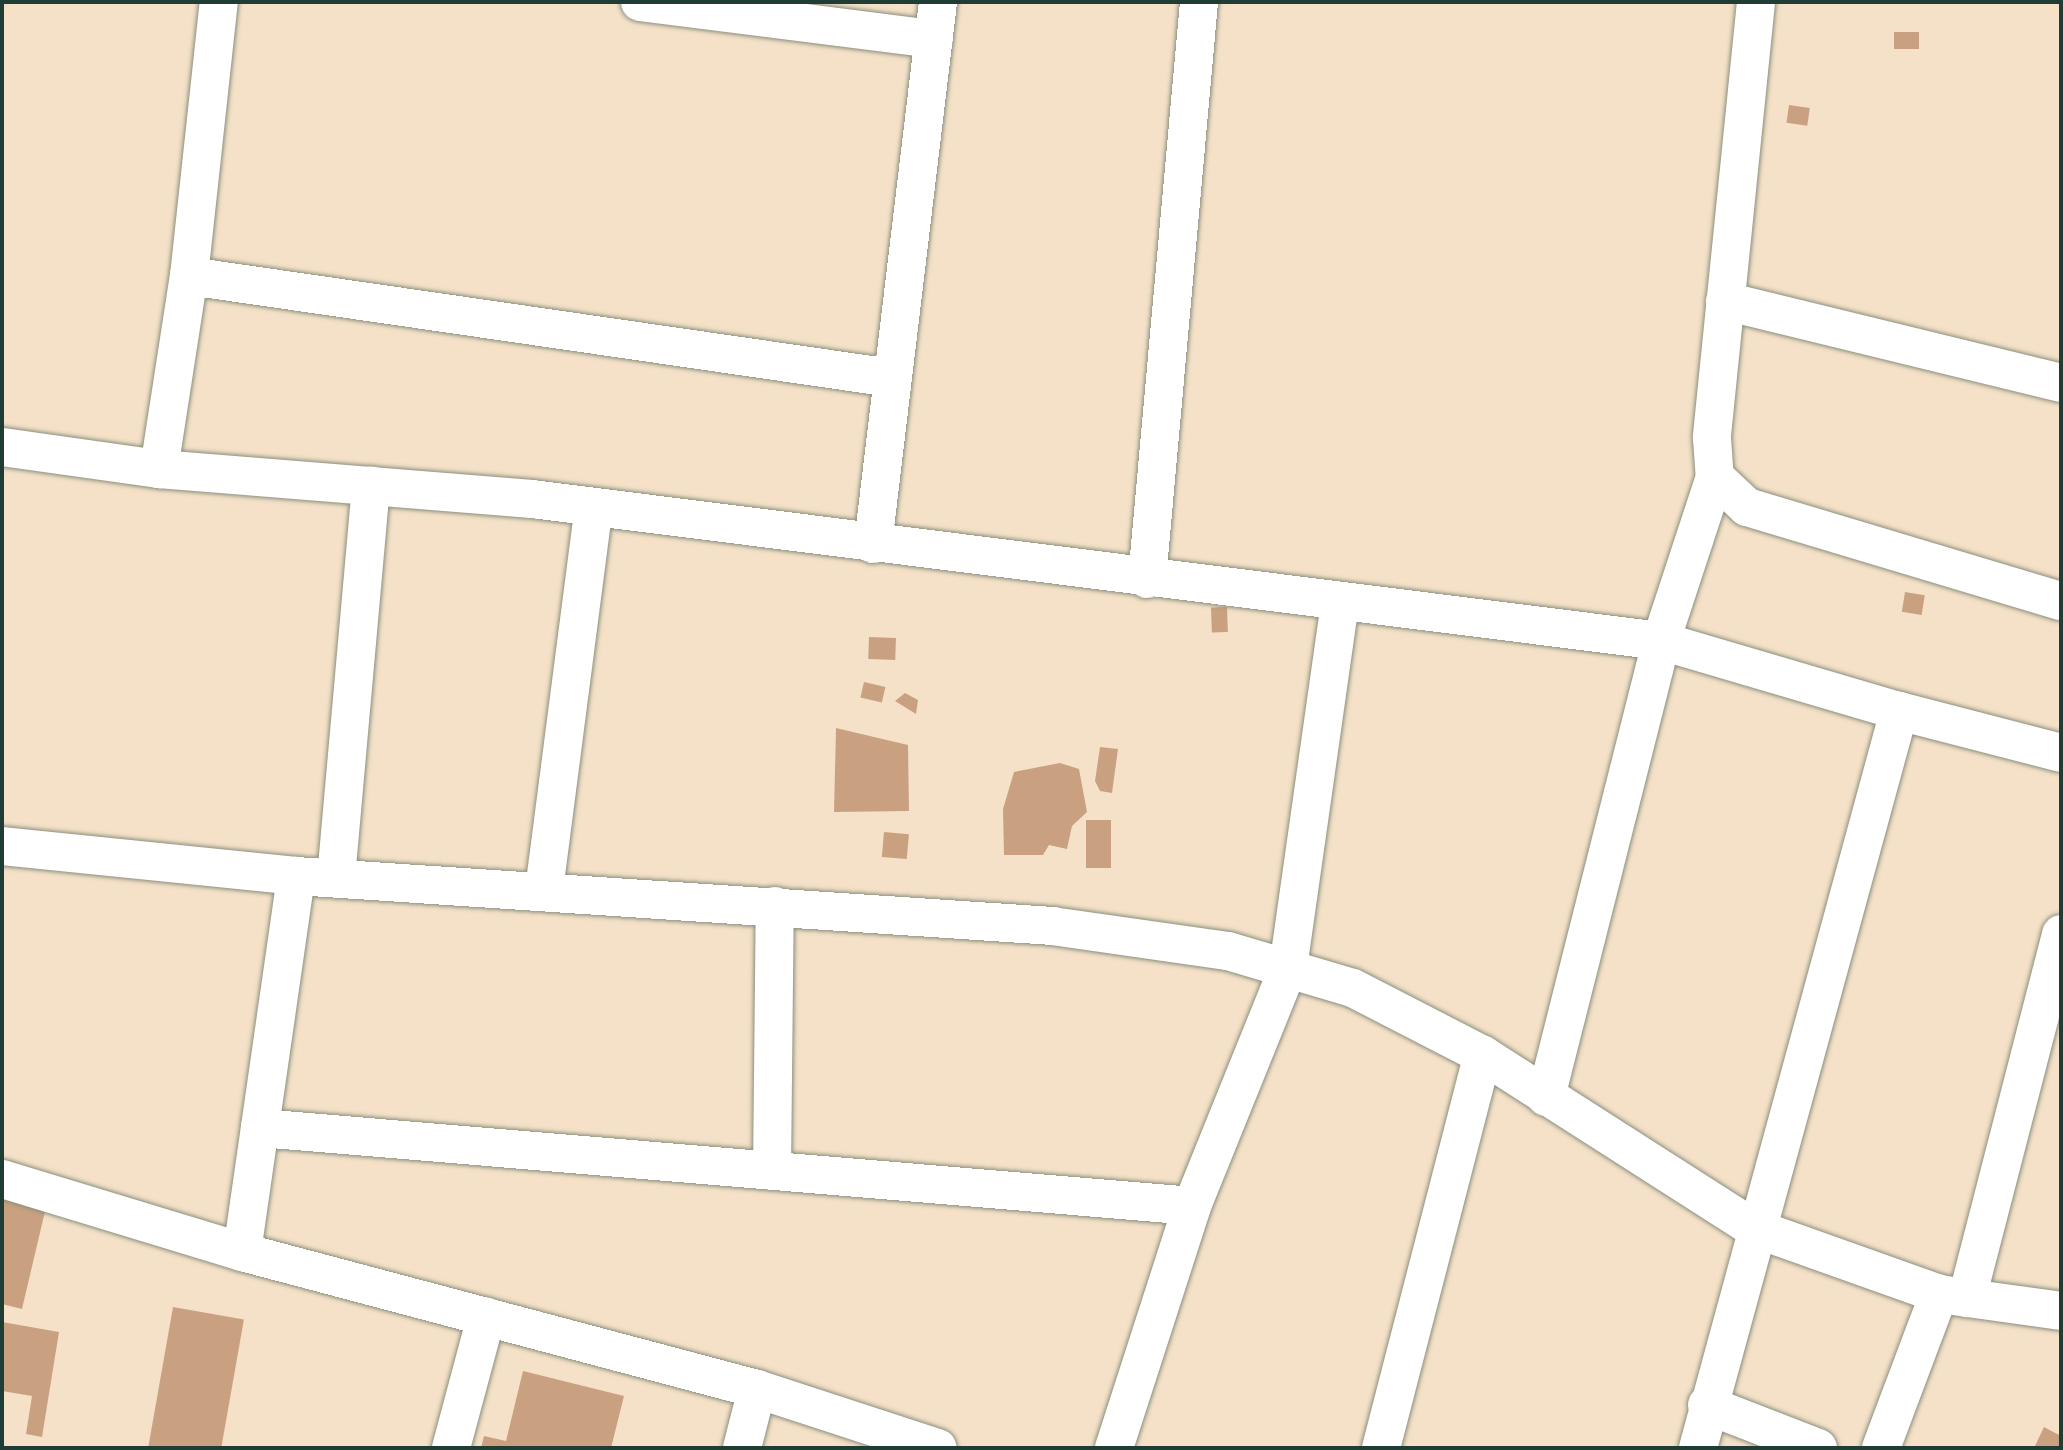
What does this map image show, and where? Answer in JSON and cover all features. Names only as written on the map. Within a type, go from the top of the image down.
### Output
[{"type":"street","points":[[159,469],[189,276],[219,2]]},
{"type":"street","points":[[640,2],[934,39]]},
{"type":"street","points":[[873,544],[938,2]]},
{"type":"street","points":[[1147,579],[1199,2]]},
{"type":"street","points":[[1546,1097],[1661,641],[1715,477],[1711,448],[1756,2]]},
{"type":"street","points":[[189,276],[892,378]]},
{"type":"street","points":[[1725,301],[2061,383]]},
{"type":"street","points":[[2,447],[159,469],[594,507],[1340,604],[1661,641],[1899,711],[2061,753]]},
{"type":"street","points":[[1715,477],[1747,507],[2061,601]]},
{"type":"street","points":[[336,878],[371,486]]},
{"type":"street","points":[[544,890],[594,507]]},
{"type":"street","points":[[1114,1448],[1192,1206],[1288,968],[1340,604]]},
{"type":"street","points":[[1698,1448],[1754,1228],[1899,711]]},
{"type":"street","points":[[2,846],[296,876],[1052,926],[1228,951],[1353,988],[1483,1055],[1754,1228],[1953,1296],[2061,1311]]},
{"type":"street","points":[[242,1252],[296,876]]},
{"type":"street","points":[[772,1171],[775,906]]},
{"type":"street","points":[[1881,1448],[1953,1296],[2061,934]]},
{"type":"street","points":[[1381,1448],[1483,1055]]},
{"type":"street","points":[[260,1128],[1192,1206]]},
{"type":"street","points":[[2,1179],[242,1252],[757,1389],[938,1448]]},
{"type":"street","points":[[451,1448],[486,1317]]},
{"type":"street","points":[[742,1448],[757,1389]]},
{"type":"street","points":[[1707,1405],[1818,1448]]},
{"type":"building","points":[[1894,32],[1919,32],[1919,49],[1894,49]]},
{"type":"building","points":[[1789,105],[1810,108],[1807,126],[1786,123]]},
{"type":"building","points":[[1905,592],[1925,595],[1922,615],[1902,612]]},
{"type":"building","points":[[1227,607],[1228,632],[1212,633],[1211,608]]},
{"type":"building","points":[[869,637],[896,638],[895,660],[868,659]]},
{"type":"building","points":[[864,682],[885,687],[882,703],[860,698]]},
{"type":"building","points":[[905,693],[918,700],[916,714],[895,701]]},
{"type":"building","points":[[836,728],[908,745],[909,811],[834,812]]},
{"type":"building","points":[[1100,747],[1118,749],[1112,793],[1100,791],[1095,781]]},
{"type":"building","points":[[1060,763],[1079,769],[1087,812],[1072,826],[1067,849],[1049,845],[1043,855],[1004,855],[1003,809],[1014,772]]},
{"type":"building","points":[[1086,820],[1111,820],[1111,868],[1086,868]]},
{"type":"building","points":[[884,832],[909,834],[907,859],[882,857]]},
{"type":"building","points":[[2,1196],[46,1207],[22,1309],[2,1304]]},
{"type":"building","points":[[173,1307],[244,1320],[221,1448],[148,1448]]},
{"type":"building","points":[[2,1322],[59,1332],[42,1437],[26,1434],[32,1396],[2,1391]]},
{"type":"building","points":[[523,1371],[624,1396],[611,1448],[481,1448],[484,1436],[506,1441]]},
{"type":"building","points":[[2044,1427],[2061,1436],[2061,1448],[2034,1448]]}]
